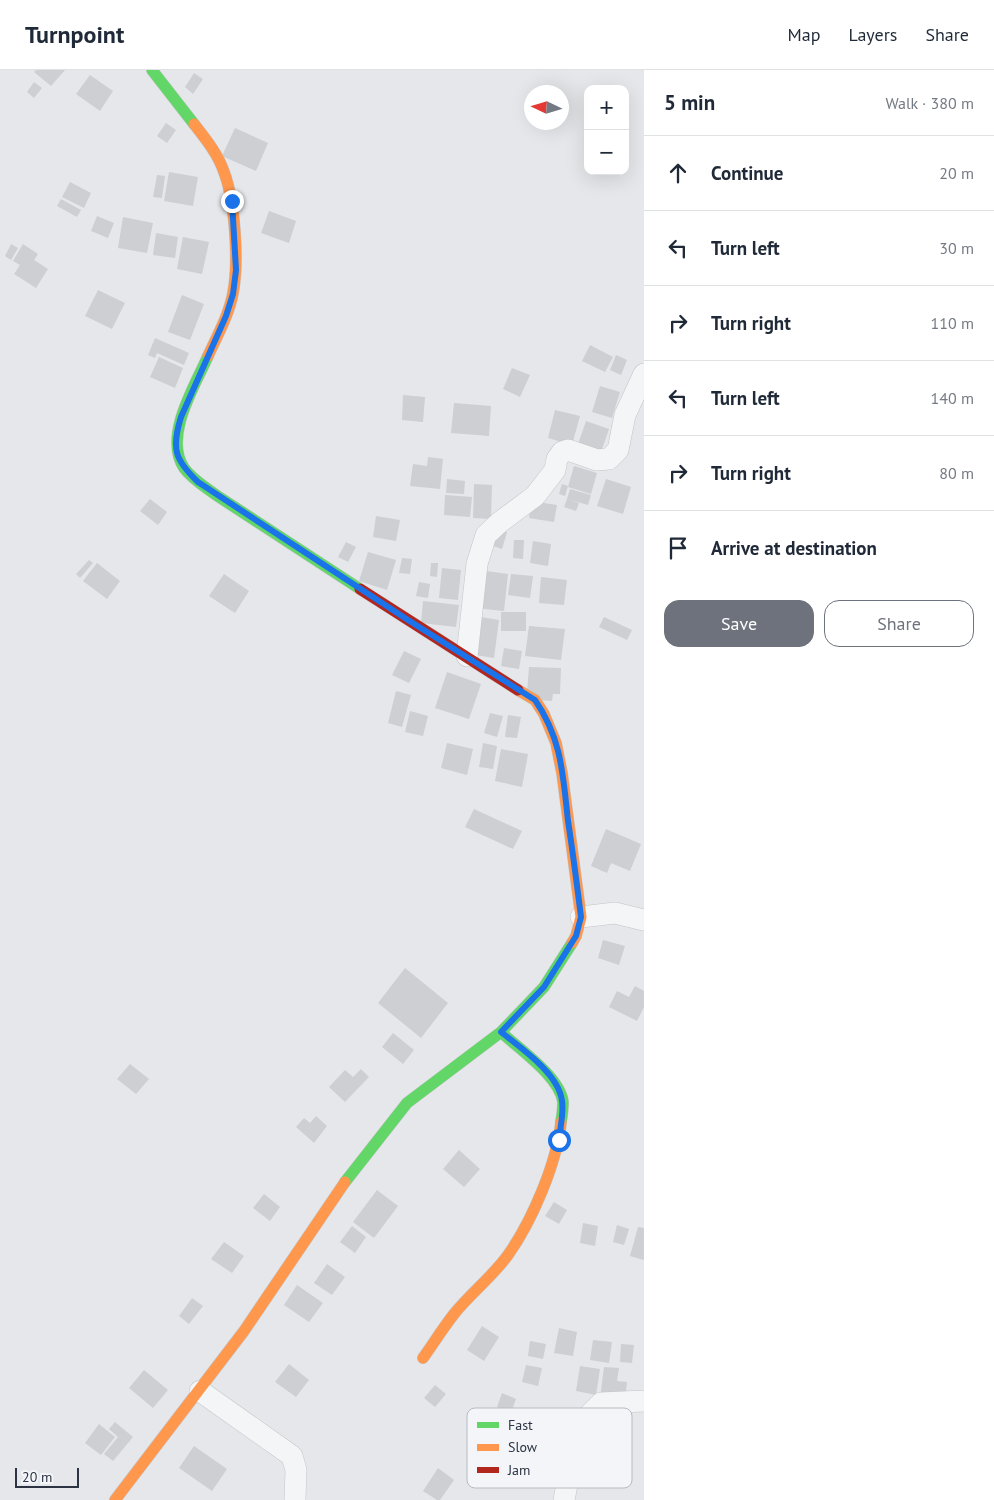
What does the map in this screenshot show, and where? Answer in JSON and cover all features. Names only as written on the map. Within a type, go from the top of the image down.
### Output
[{"type":"street","points":[[116,1500],[244,1331],[350,1175],[408,1103],[501,1032],[544,987],[576,936],[581,917],[561,762],[553,731],[535,700],[231,505],[198,482],[184,469],[178,458],[176,443],[181,417],[226,316],[233,294],[236,270],[232,201],[224,171],[209,143],[152,70]]},
{"type":"street","points":[[468,656],[477,564],[486,535],[535,496],[555,470],[556,459],[562,452],[568,450],[597,460],[610,459],[618,450],[625,415],[644,374]]},
{"type":"street","points":[[581,917],[615,913],[644,920]]},
{"type":"street","points":[[423,1358],[454,1314],[507,1256],[519,1237],[534,1211],[559,1140],[563,1103],[560,1091],[552,1078],[501,1032]]},
{"type":"street","points":[[200,1391],[292,1456],[296,1470],[295,1500]]},
{"type":"street","points":[[596,1408],[601,1403],[644,1401]]},
{"type":"building","points":[[36,70],[65,70],[51,86],[34,72]]},
{"type":"building","points":[[194,73],[203,79],[193,94],[185,87]]},
{"type":"building","points":[[90,75],[113,91],[100,111],[76,94]]},
{"type":"building","points":[[34,82],[42,88],[34,98],[27,92]]},
{"type":"building","points":[[166,123],[176,130],[167,143],[157,136]]},
{"type":"building","points":[[235,128],[268,143],[256,171],[222,156]]},
{"type":"building","points":[[169,172],[198,177],[193,206],[164,201]]},
{"type":"building","points":[[157,175],[165,176],[162,198],[153,197]]},
{"type":"building","points":[[70,182],[91,193],[84,208],[62,197]]},
{"type":"building","points":[[61,199],[81,210],[77,217],[57,206]]},
{"type":"building","points":[[269,211],[296,221],[289,243],[261,233]]},
{"type":"building","points":[[97,216],[114,223],[108,238],[91,231]]},
{"type":"building","points":[[123,217],[153,223],[147,253],[118,248]]},
{"type":"building","points":[[156,233],[178,237],[175,258],[153,255]]},
{"type":"building","points":[[183,237],[209,242],[202,274],[177,269]]},
{"type":"building","points":[[11,244],[18,248],[11,260],[5,256]]},
{"type":"building","points":[[23,244],[38,254],[34,260],[48,269],[36,288],[14,274],[20,265],[13,261]]},
{"type":"building","points":[[98,290],[125,303],[112,329],[85,316]]},
{"type":"building","points":[[182,295],[204,304],[190,340],[168,332]]},
{"type":"building","points":[[155,338],[189,353],[184,365],[157,353],[155,358],[148,355]]},
{"type":"building","points":[[590,345],[613,357],[605,372],[582,361]]},
{"type":"building","points":[[616,355],[627,360],[621,375],[610,370]]},
{"type":"building","points":[[159,357],[183,368],[175,388],[150,377]]},
{"type":"building","points":[[512,368],[530,375],[520,397],[503,389]]},
{"type":"building","points":[[600,386],[620,392],[612,418],[592,412]]},
{"type":"building","points":[[403,395],[425,397],[423,422],[402,420]]},
{"type":"building","points":[[454,403],[491,406],[489,436],[451,433]]},
{"type":"building","points":[[555,410],[580,416],[572,445],[548,438]]},
{"type":"building","points":[[586,421],[609,429],[600,455],[577,447]]},
{"type":"building","points":[[428,457],[443,459],[440,489],[410,486],[413,464],[427,466]]},
{"type":"building","points":[[574,466],[597,473],[591,494],[568,487]]},
{"type":"building","points":[[447,479],[465,481],[464,494],[446,493]]},
{"type":"building","points":[[606,479],[631,487],[623,514],[597,506]]},
{"type":"building","points":[[474,484],[492,485],[491,519],[473,518]]},
{"type":"building","points":[[562,484],[568,486],[565,496],[559,494]]},
{"type":"building","points":[[570,489],[591,495],[588,505],[567,499]]},
{"type":"building","points":[[445,495],[472,497],[470,517],[444,515]]},
{"type":"building","points":[[150,499],[167,512],[158,525],[140,511]]},
{"type":"building","points":[[567,499],[579,503],[576,511],[564,507]]},
{"type":"building","points":[[531,501],[557,505],[554,522],[529,518]]},
{"type":"building","points":[[376,516],[400,520],[396,541],[373,537]]},
{"type":"building","points":[[495,528],[507,532],[502,549],[490,545]]},
{"type":"building","points":[[514,540],[524,540],[523,559],[513,558]]},
{"type":"building","points":[[533,541],[551,544],[548,566],[530,563]]},
{"type":"building","points":[[346,542],[356,547],[348,562],[338,557]]},
{"type":"building","points":[[368,552],[396,560],[387,590],[359,581]]},
{"type":"building","points":[[402,558],[412,559],[410,574],[399,573]]},
{"type":"building","points":[[89,560],[93,563],[80,578],[76,574]]},
{"type":"building","points":[[97,563],[120,581],[107,599],[83,581]]},
{"type":"building","points":[[431,563],[438,563],[437,577],[430,576]]},
{"type":"building","points":[[442,568],[461,570],[458,600],[439,598]]},
{"type":"building","points":[[479,570],[508,574],[504,611],[475,608]]},
{"type":"building","points":[[224,574],[249,591],[235,613],[209,596]]},
{"type":"building","points":[[511,574],[533,576],[530,598],[508,595]]},
{"type":"building","points":[[541,577],[567,580],[564,605],[539,603]]},
{"type":"building","points":[[419,582],[430,584],[428,598],[416,596]]},
{"type":"building","points":[[423,601],[459,605],[456,627],[421,623]]},
{"type":"building","points":[[501,612],[526,612],[526,631],[501,631]]},
{"type":"building","points":[[475,616],[499,620],[494,658],[469,654]]},
{"type":"building","points":[[604,617],[632,630],[627,640],[599,627]]},
{"type":"building","points":[[529,626],[565,629],[561,660],[525,656]]},
{"type":"building","points":[[504,648],[522,651],[519,669],[501,666]]},
{"type":"building","points":[[404,651],[421,659],[409,683],[392,675]]},
{"type":"building","points":[[529,667],[561,668],[560,694],[553,694],[552,701],[537,700],[527,693]]},
{"type":"building","points":[[447,672],[481,684],[469,719],[435,708]]},
{"type":"building","points":[[396,691],[411,695],[402,727],[388,723]]},
{"type":"building","points":[[410,711],[428,716],[423,736],[405,732]]},
{"type":"building","points":[[490,713],[503,716],[497,737],[484,733]]},
{"type":"building","points":[[508,715],[521,717],[517,738],[505,737]]},
{"type":"building","points":[[447,743],[473,749],[467,775],[441,768]]},
{"type":"building","points":[[483,743],[497,746],[493,769],[479,767]]},
{"type":"building","points":[[501,749],[528,754],[522,787],[495,781]]},
{"type":"building","points":[[474,809],[522,831],[513,849],[465,827]]},
{"type":"building","points":[[606,829],[641,844],[630,871],[611,863],[607,873],[591,866]]},
{"type":"building","points":[[603,940],[625,946],[619,965],[598,958]]},
{"type":"building","points":[[405,968],[448,1003],[421,1038],[378,1003]]},
{"type":"building","points":[[635,986],[644,991],[644,1007],[637,1021],[609,1007],[617,991],[629,997]]},
{"type":"building","points":[[393,1033],[414,1050],[403,1064],[382,1047]]},
{"type":"building","points":[[130,1064],[149,1079],[136,1094],[117,1079]]},
{"type":"building","points":[[361,1069],[369,1077],[345,1102],[329,1087],[345,1070],[353,1077]]},
{"type":"building","points":[[316,1116],[327,1126],[314,1143],[296,1127],[304,1118],[310,1123]]},
{"type":"building","points":[[459,1150],[480,1169],[464,1187],[443,1169]]},
{"type":"building","points":[[377,1190],[398,1206],[374,1238],[353,1222]]},
{"type":"building","points":[[264,1194],[280,1207],[270,1221],[253,1208]]},
{"type":"building","points":[[554,1202],[567,1210],[559,1224],[545,1216]]},
{"type":"building","points":[[583,1223],[598,1226],[595,1246],[580,1243]]},
{"type":"building","points":[[617,1225],[629,1229],[624,1245],[613,1242]]},
{"type":"building","points":[[352,1226],[366,1237],[355,1253],[340,1242]]},
{"type":"building","points":[[638,1227],[644,1228],[644,1260],[630,1256]]},
{"type":"building","points":[[224,1242],[244,1256],[232,1273],[211,1259]]},
{"type":"building","points":[[327,1264],[345,1277],[332,1295],[314,1283]]},
{"type":"building","points":[[297,1285],[323,1303],[309,1322],[284,1305]]},
{"type":"building","points":[[192,1298],[203,1306],[189,1324],[179,1316]]},
{"type":"building","points":[[482,1326],[499,1337],[484,1361],[467,1350]]},
{"type":"building","points":[[559,1328],[577,1332],[573,1356],[554,1353]]},
{"type":"building","points":[[593,1340],[612,1342],[609,1363],[590,1360]]},
{"type":"building","points":[[530,1341],[546,1344],[543,1359],[528,1356]]},
{"type":"building","points":[[621,1344],[634,1345],[632,1363],[620,1362]]},
{"type":"building","points":[[289,1364],[309,1380],[296,1397],[275,1382]]},
{"type":"building","points":[[526,1365],[542,1368],[538,1386],[522,1382]]},
{"type":"building","points":[[580,1366],[600,1369],[596,1395],[576,1391]]},
{"type":"building","points":[[604,1367],[619,1368],[617,1381],[627,1382],[625,1401],[600,1398]]},
{"type":"building","points":[[144,1370],[168,1390],[153,1408],[129,1388]]},
{"type":"building","points":[[435,1385],[446,1394],[435,1407],[424,1398]]},
{"type":"building","points":[[502,1393],[516,1399],[513,1408],[497,1407]]},
{"type":"building","points":[[115,1422],[133,1437],[113,1461],[104,1454],[118,1437],[109,1429]]},
{"type":"building","points":[[99,1424],[115,1437],[101,1455],[85,1443]]},
{"type":"building","points":[[194,1446],[227,1469],[212,1491],[179,1468]]},
{"type":"building","points":[[438,1468],[454,1480],[440,1500],[423,1491]]},
{"type":"traffic: fast","points":[[152,70],[194,124]]},
{"type":"traffic: fast","points":[[208,356],[189,396],[179,426],[178,455],[184,468],[216,495],[360,589]]},
{"type":"traffic: fast","points":[[345,1182],[407,1103],[501,1032],[544,987],[572,943]]},
{"type":"traffic: fast","points":[[501,1032],[538,1064],[555,1083],[563,1102],[561,1122]]},
{"type":"traffic: slow","points":[[194,124],[215,153],[224,172],[231,199],[235,232],[236,265],[233,293],[226,317],[208,356]]},
{"type":"traffic: slow","points":[[518,690],[535,700],[544,714],[556,743],[562,773],[581,917],[572,943]]},
{"type":"traffic: slow","points":[[423,1358],[454,1314],[502,1263],[526,1226],[549,1173],[559,1138],[561,1122]]},
{"type":"traffic: slow","points":[[115,1500],[244,1331],[345,1182]]},
{"type":"traffic: jam","points":[[360,589],[518,690]]},
{"type":"route","points":[[232,201],[236,270],[233,294],[226,316],[181,417],[176,443],[178,458],[184,469],[198,482],[408,620],[468,656],[535,700],[545,715],[553,731],[561,762],[581,917],[576,936],[544,987],[501,1032],[520,1047],[552,1078],[560,1091],[563,1103],[559,1140]]}]
